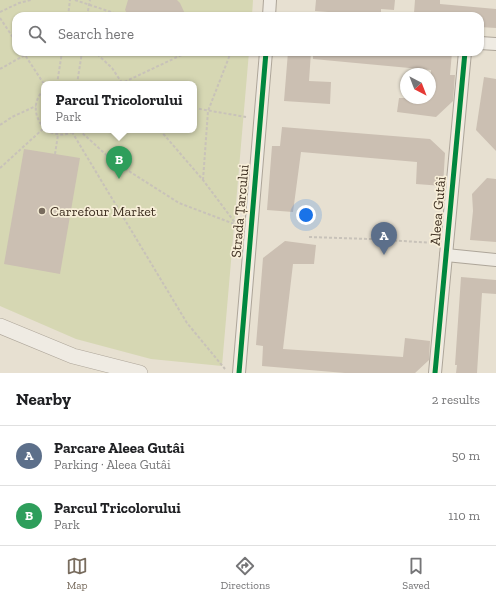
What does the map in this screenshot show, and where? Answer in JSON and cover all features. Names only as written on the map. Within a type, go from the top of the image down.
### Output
[{"type":"street","points":[[269,12],[270,0]]},
{"type":"street","points":[[484,43],[496,44]]},
{"type":"street","name":"Strada Țarcului","points":[[239,373],[266,56]]},
{"type":"street","name":"Aleea Gutâi","points":[[435,373],[466,56]]},
{"type":"street","points":[[447,250],[496,260]]},
{"type":"street","points":[[0,326],[73,356],[140,373]]},
{"type":"path","points":[[0,12],[19,3],[31,0]]},
{"type":"path","points":[[68,12],[70,0]]},
{"type":"path","points":[[75,0],[109,12]]},
{"type":"path","points":[[88,12],[90,0]]},
{"type":"path","points":[[0,18],[12,36]]},
{"type":"path","points":[[0,69],[23,56]]},
{"type":"path","points":[[26,56],[42,81]]},
{"type":"path","points":[[57,81],[61,56]]},
{"type":"path","points":[[77,81],[81,56]]},
{"type":"path","points":[[98,56],[112,68],[120,81]]},
{"type":"path","points":[[128,81],[180,56]]},
{"type":"path","points":[[202,180],[208,111],[229,56]]},
{"type":"path","points":[[41,94],[36,106],[38,122],[41,125]]},
{"type":"path","points":[[0,125],[12,117],[36,106]]},
{"type":"path","points":[[197,109],[246,117]]},
{"type":"path","points":[[0,168],[41,132]]},
{"type":"path","points":[[53,133],[58,135],[68,133]]},
{"type":"path","points":[[73,133],[187,323],[225,369]]},
{"type":"path","points":[[82,133],[113,161],[178,203],[237,226],[202,180],[163,133]]},
{"type":"path","points":[[55,154],[58,135]]},
{"type":"path","points":[[309,237],[370,239],[447,250]]},
{"type":"green space","points":[[0,0],[253,0],[252,12],[12,12],[12,56],[249,56],[222,366],[151,359],[76,339],[0,306]]},
{"type":"building","points":[[128,0],[177,0],[184,12],[126,12],[125,10]]},
{"type":"building","points":[[316,0],[395,0],[394,10],[381,9],[381,12],[315,11]]},
{"type":"building","points":[[415,0],[440,0],[440,4],[496,9],[496,28],[484,27],[484,12],[414,12]]},
{"type":"building","points":[[288,56],[311,56],[309,81],[331,82],[330,104],[284,101]]},
{"type":"building","points":[[313,56],[452,56],[450,75],[455,75],[453,101],[436,117],[397,112],[399,98],[400,104],[436,104],[436,68],[410,68],[313,59]]},
{"type":"building","points":[[484,77],[496,79],[496,151],[476,130]]},
{"type":"building","points":[[282,127],[430,139],[445,153],[443,186],[416,184],[417,162],[301,152],[293,212],[267,210],[272,146],[280,146]]},
{"type":"building","name":"Carrefour Market","points":[[24,149],[80,158],[60,274],[4,264]]},
{"type":"building","points":[[487,178],[496,179],[496,242],[470,240],[473,211],[472,194]]},
{"type":"building","points":[[285,241],[316,245],[314,264],[293,264],[283,349],[403,357],[405,338],[430,341],[429,360],[415,373],[345,373],[262,366],[263,346],[256,345],[263,258]]},
{"type":"building","points":[[461,277],[496,280],[496,294],[482,293],[477,373],[456,373],[457,365],[455,365]]},
{"type":"cycle path","points":[[239,373],[266,56]]},
{"type":"cycle path","points":[[435,373],[465,56]]},
{"type":"place","name":"Parcul Tricolorului","points":[[119,179]]},
{"type":"place","name":"Carrefour Market","points":[[42,211]]},
{"type":"place","name":"Parcare Aleea Gutâi","points":[[384,255]]}]
